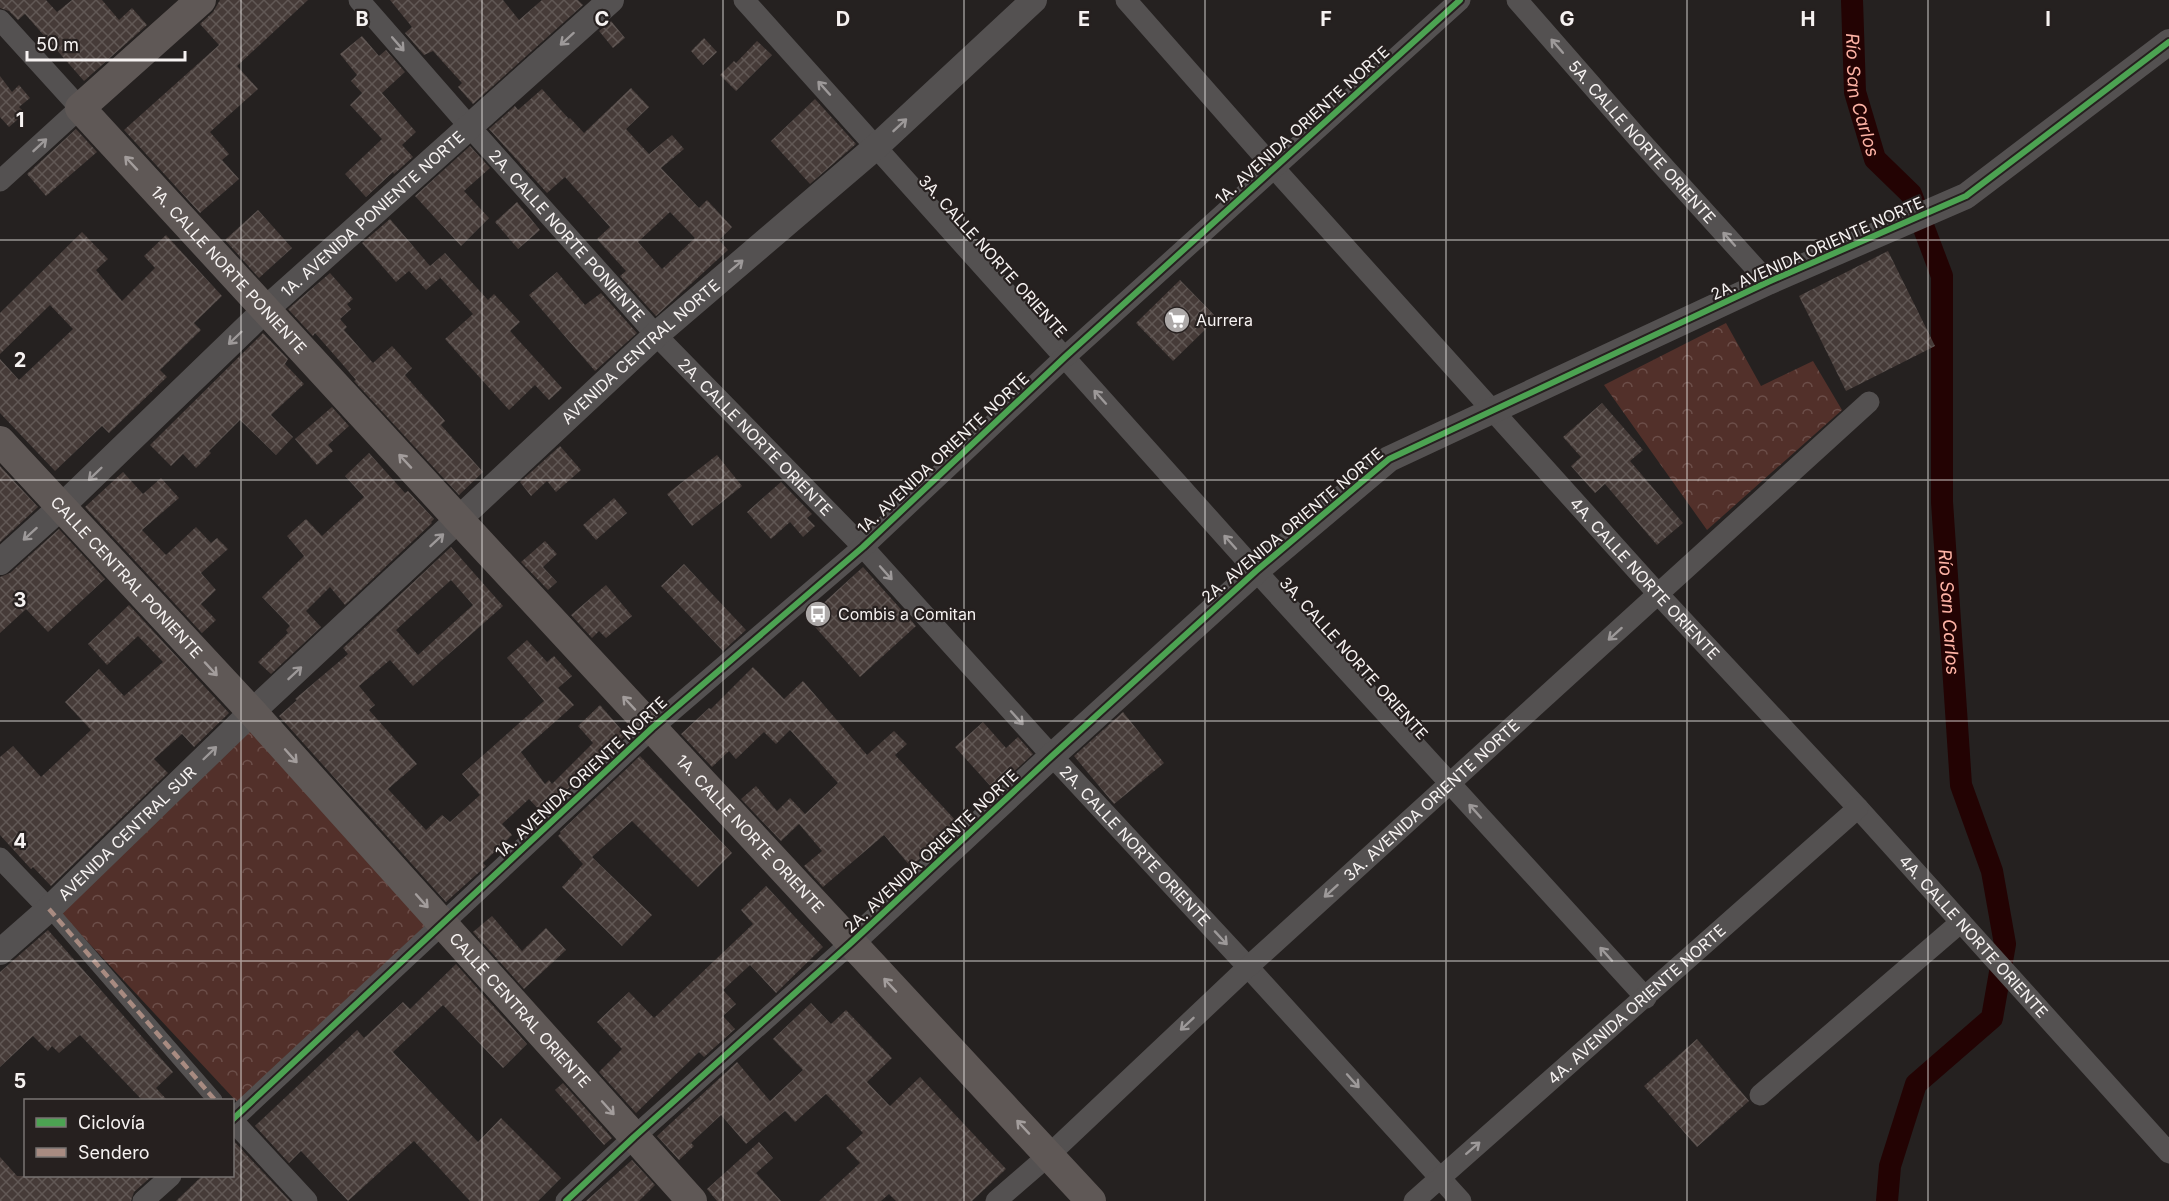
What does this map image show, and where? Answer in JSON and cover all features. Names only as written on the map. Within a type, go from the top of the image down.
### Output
[{"type":"main road","points":[[80,108],[201,0]]},
{"type":"main road","name":"1A. CALLE NORTE PONIENTE","points":[[80,108],[459,520]]},
{"type":"main road","name":"CALLE CENTRAL PONIENTE","points":[[0,441],[252,712]]},
{"type":"main road","name":"1A. CALLE NORTE ORIENTE","points":[[459,520],[1091,1201]]},
{"type":"main road","name":"CALLE CENTRAL ORIENTE","points":[[252,712],[692,1201]]},
{"type":"street","name":"2A. CALLE NORTE PONIENTE","points":[[360,0],[656,335]]},
{"type":"street","name":"1A. AVENIDA PONIENTE NORTE","points":[[0,562],[61,507],[265,310],[611,0]]},
{"type":"street","name":"3A. CALLE NORTE ORIENTE","points":[[744,0],[1256,571],[1646,998]]},
{"type":"street","name":"AVENIDA CENTRAL NORTE","points":[[252,712],[656,335],[877,147],[1034,0]]},
{"type":"street","name":"4A. CALLE NORTE ORIENTE","points":[[1126,0],[1274,168],[1659,595],[1858,808],[2169,1153]]},
{"type":"street","name":"1A. AVENIDA ORIENTE NORTE","points":[[234,1118],[652,728],[862,547],[1065,357],[1460,0]]},
{"type":"street","name":"5A. CALLE NORTE ORIENTE","points":[[1517,0],[1768,282]]},
{"type":"street","name":"1A. CALLE NORTE PONIENTE","points":[[0,20],[80,108]]},
{"type":"street","name":"2A. AVENIDA ORIENTE NORTE","points":[[566,1201],[1256,571],[1389,459],[1768,282],[1966,196],[2169,42]]},
{"type":"street","points":[[0,181],[80,108]]},
{"type":"street","name":"2A. CALLE NORTE ORIENTE","points":[[656,335],[862,547],[1461,1201]]},
{"type":"street","name":"3A. AVENIDA ORIENTE NORTE","points":[[996,1201],[1049,1155],[1248,967],[1449,783],[1659,595],[1869,402]]},
{"type":"street","name":"AVENIDA CENTRAL SUR","points":[[0,952],[49,909],[252,712]]},
{"type":"street","name":"4A. AVENIDA ORIENTE NORTE","points":[[1414,1201],[1858,808]]},
{"type":"street","points":[[0,858],[49,909],[213,1099]]},
{"type":"street","points":[[1760,1095],[1961,922]]},
{"type":"street","points":[[234,1122],[307,1201]]},
{"type":"street","points":[[143,1201],[170,1177]]},
{"type":"green space","points":[[1726,323],[1761,386],[1813,361],[1842,410],[1707,530],[1604,385]]},
{"type":"green space","points":[[247,724],[430,925],[238,1103],[57,909]]},
{"type":"building","points":[[0,0],[46,0],[57,12],[72,0],[102,0],[119,20],[132,8],[147,25],[84,81],[25,14],[18,20],[9,11],[0,8]]},
{"type":"building","points":[[220,0],[308,0],[237,66],[258,89],[210,132],[229,154],[222,160],[239,179],[200,213],[124,130],[219,45],[200,24],[213,12]]},
{"type":"building","points":[[390,0],[503,0],[519,20],[542,0],[578,0],[583,5],[473,104],[458,87],[462,83],[433,51],[424,55],[405,33],[412,27]]},
{"type":"building","points":[[611,21],[625,38],[613,48],[599,31]]},
{"type":"building","points":[[362,36],[379,56],[386,50],[405,72],[382,93],[416,132],[402,145],[413,157],[366,197],[345,174],[382,139],[350,105],[362,93],[351,81],[357,75],[340,54]]},
{"type":"building","points":[[704,38],[717,52],[703,65],[691,51]]},
{"type":"building","points":[[757,41],[772,55],[736,91],[720,75],[734,61],[736,63]]},
{"type":"building","points":[[0,76],[12,92],[19,85],[30,98],[19,107],[25,113],[9,127],[0,117]]},
{"type":"building","points":[[631,88],[649,107],[626,129],[649,154],[672,135],[684,149],[661,168],[699,208],[707,200],[732,227],[719,240],[728,250],[656,316],[620,276],[626,271],[597,239],[610,227],[565,177],[547,193],[489,129],[515,106],[518,110],[542,89],[584,133]],"holes":[[[670,212],[695,238],[662,269],[638,242]]]},
{"type":"building","points":[[815,99],[856,144],[810,184],[771,141]]},
{"type":"building","points":[[76,129],[97,152],[46,196],[27,174]]},
{"type":"building","points":[[470,146],[490,168],[464,191],[489,218],[461,246],[415,196]]},
{"type":"building","points":[[517,202],[540,230],[518,249],[495,222]]},
{"type":"building","points":[[258,210],[292,248],[259,278],[225,240]]},
{"type":"building","points":[[390,219],[430,266],[445,253],[488,300],[494,294],[520,322],[510,331],[562,388],[549,400],[535,385],[509,410],[445,339],[473,314],[436,273],[440,278],[426,290],[409,271],[396,282],[362,243]]},
{"type":"building","points":[[82,232],[108,259],[96,270],[122,301],[155,268],[144,256],[166,235],[222,296],[194,323],[201,330],[160,370],[167,377],[109,433],[102,426],[55,471],[0,413],[0,359],[19,380],[73,329],[50,305],[0,354],[0,313]]},
{"type":"building","points":[[1888,251],[1935,346],[1846,391],[1799,296]]},
{"type":"building","points":[[557,272],[585,305],[601,293],[637,333],[595,371],[529,295]]},
{"type":"building","points":[[330,273],[353,299],[347,304],[351,309],[340,319],[347,327],[344,330],[373,363],[392,346],[412,368],[405,375],[445,421],[441,425],[483,472],[459,495],[354,381],[356,380],[315,333],[313,336],[288,309]]},
{"type":"building","name":"Aurrera","points":[[1180,280],[1217,318],[1173,361],[1136,323]]},
{"type":"building","points":[[263,333],[288,359],[285,364],[304,384],[271,415],[293,437],[276,455],[240,420],[209,451],[211,453],[196,468],[183,454],[171,466],[150,445]]},
{"type":"building","points":[[1602,403],[1643,450],[1630,461],[1683,523],[1657,545],[1605,484],[1595,493],[1571,466],[1581,457],[1563,437]]},
{"type":"building","points":[[332,407],[349,426],[328,445],[333,451],[317,465],[295,439]]},
{"type":"building","points":[[560,446],[581,470],[556,492],[547,481],[531,496],[520,482]]},
{"type":"building","points":[[369,453],[405,493],[408,491],[434,519],[345,605],[330,587],[306,611],[321,627],[271,674],[258,662],[288,633],[286,630],[290,626],[262,597],[304,556],[287,536],[306,519],[322,536],[364,497],[345,476]]},
{"type":"building","points":[[717,455],[742,486],[692,526],[667,494]]},
{"type":"building","points":[[0,466],[38,507],[0,542]]},
{"type":"building","points":[[123,472],[143,494],[161,478],[179,498],[142,530],[166,555],[196,527],[211,543],[217,538],[228,549],[201,573],[216,590],[201,604],[216,620],[202,633],[85,507]]},
{"type":"building","points":[[781,482],[812,514],[807,518],[815,526],[803,537],[790,522],[771,539],[747,512]]},
{"type":"building","points":[[614,498],[627,513],[596,540],[583,525]]},
{"type":"building","points":[[59,529],[105,579],[48,632],[26,609],[0,633],[0,577],[10,573]]},
{"type":"building","points":[[545,541],[557,554],[543,567],[557,582],[548,590],[521,562]]},
{"type":"building","points":[[451,547],[503,606],[413,686],[390,660],[359,686],[375,705],[369,710],[417,764],[388,789],[426,830],[442,815],[450,822],[480,795],[462,774],[544,701],[507,658],[527,640],[547,662],[554,656],[572,676],[558,688],[574,705],[521,752],[545,784],[549,780],[552,784],[593,743],[578,726],[600,705],[626,735],[542,813],[529,799],[502,824],[512,835],[483,863],[486,866],[446,902],[279,716],[297,700],[295,699],[348,654],[343,648]],"holes":[[[451,580],[473,605],[418,655],[396,630]]]},
{"type":"building","points":[[684,564],[746,630],[723,651],[661,586]]},
{"type":"building","points":[[863,567],[916,626],[860,677],[807,618]]},
{"type":"building","points":[[606,585],[632,616],[606,638],[599,631],[592,638],[571,615]]},
{"type":"building","points":[[129,605],[229,713],[194,747],[182,734],[154,759],[168,773],[51,886],[33,867],[31,869],[0,835],[0,757],[13,746],[41,777],[91,730],[65,702],[99,669],[124,696],[163,662],[138,636],[107,665],[88,644]]},
{"type":"building","points":[[753,667],[784,699],[803,681],[867,755],[894,731],[907,744],[895,755],[958,823],[911,867],[884,835],[823,887],[804,866],[822,851],[799,824],[781,841],[741,799],[756,786],[777,811],[790,798],[805,814],[838,783],[790,730],[776,744],[764,732],[736,759],[729,751],[712,767],[681,734],[709,708],[711,709]]},
{"type":"building","points":[[1123,712],[1164,763],[1114,804],[1074,756]]},
{"type":"building","points":[[983,722],[1006,748],[1018,737],[1033,754],[994,790],[955,747]]},
{"type":"building","points":[[640,756],[732,853],[698,887],[632,821],[592,857],[652,915],[622,946],[562,887],[583,864],[558,836]]},
{"type":"building","points":[[766,886],[823,947],[776,993],[750,965],[723,990],[736,1004],[723,1016],[735,1029],[704,1057],[699,1052],[636,1113],[599,1072],[622,1049],[597,1022],[629,992],[654,1018],[753,924],[741,910]]},
{"type":"building","points":[[492,916],[522,951],[546,928],[566,950],[524,989],[473,932]]},
{"type":"building","points":[[48,930],[173,1072],[156,1088],[166,1099],[141,1099],[80,1035],[59,1053],[52,1046],[48,1051],[33,1036],[0,1067],[0,972]]},
{"type":"building","points":[[456,964],[527,1044],[503,1068],[443,1005],[393,1052],[478,1142],[501,1118],[561,1178],[538,1201],[470,1201],[414,1141],[348,1201],[301,1151],[289,1163],[255,1126],[357,1030],[364,1038],[403,1002],[410,1009]]},
{"type":"building","points":[[811,1003],[831,1024],[846,1010],[892,1058],[867,1082],[890,1106],[920,1077],[1006,1169],[972,1201],[896,1201],[889,1194],[881,1201],[819,1201],[860,1163],[846,1148],[863,1133],[826,1094],[795,1122],[785,1111],[746,1144],[721,1115],[691,1143],[694,1146],[679,1160],[657,1136],[737,1062],[770,1101],[803,1070],[773,1039]]},
{"type":"building","points":[[1697,1039],[1749,1101],[1697,1147],[1644,1086]]},
{"type":"building","points":[[563,1083],[612,1138],[604,1145],[555,1090]]},
{"type":"building","points":[[234,1141],[290,1201],[176,1201],[201,1177],[234,1177]]},
{"type":"building","points":[[759,1142],[773,1158],[756,1173],[781,1201],[717,1201],[707,1189]]},
{"type":"building","points":[[0,1157],[17,1176],[24,1177],[151,1177],[134,1192],[131,1201],[0,1201]]},
{"type":"building","points":[[632,1160],[655,1185],[639,1201],[586,1201]]},
{"type":"waterway","name":"Río San Carlos","points":[[1852,0],[1855,92],[1875,159],[1911,194],[1942,276],[1942,502],[1961,785],[1992,871],[2005,944],[1992,1018],[1916,1084],[1890,1166],[1887,1201]]},
{"type":"marked path","points":[[49,909],[214,1099]]},
{"type":"cycle path","points":[[234,1118],[652,728],[863,547],[1065,357],[1460,0]]},
{"type":"cycle path","points":[[566,1201],[1256,571],[1389,459],[1768,282],[1966,196],[2169,42]]},
{"type":"place","name":"Aurrera","points":[[1177,320]]},
{"type":"place","name":"Combis a Comitan","points":[[818,614]]}]
